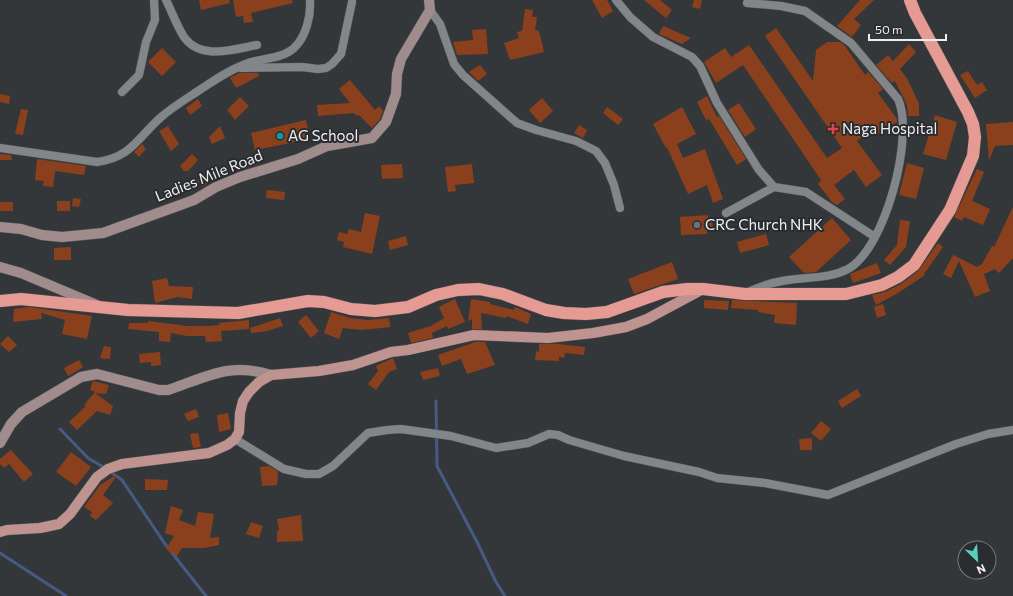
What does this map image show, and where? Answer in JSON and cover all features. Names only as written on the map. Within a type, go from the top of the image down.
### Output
[{"type":"highway","points":[[0,302],[21,299],[103,308],[178,312],[238,313],[308,301],[324,302],[351,309],[375,311],[408,307],[436,295],[458,290],[479,289],[503,294],[546,310],[586,314],[607,312],[663,292],[703,288],[745,294],[846,294],[882,285],[898,277],[914,265],[950,210],[973,156],[975,137],[973,124],[915,13],[910,0]]},
{"type":"main road","points":[[0,532],[7,530],[40,528],[59,524],[70,514],[97,477],[108,469],[122,464],[209,453],[227,445],[235,439],[239,432],[240,413],[243,401],[249,392],[259,382],[271,376],[308,373],[353,365],[391,352],[408,350],[474,335],[548,338],[593,333],[626,327],[647,319],[703,288]]},
{"type":"street","points":[[122,92],[139,75],[146,42],[155,20],[154,0]]},
{"type":"street","points":[[166,0],[184,37],[193,46],[208,52],[226,51],[257,45]]},
{"type":"street","points":[[0,148],[97,162],[112,160],[129,151],[160,118],[235,68],[282,55],[294,48],[303,36],[309,21],[310,0]]},
{"type":"street","points":[[616,0],[630,17],[653,37],[692,57],[700,66],[717,103],[758,170],[774,187]]},
{"type":"street","points":[[235,68],[326,68],[341,54],[352,2]]},
{"type":"street","points":[[745,294],[765,285],[783,280],[832,276],[849,268],[861,259],[875,237],[888,208],[899,163],[902,142],[902,108],[898,99],[851,43],[805,11],[781,6],[747,3]]},
{"type":"street","points":[[430,5],[440,24],[454,64],[463,75],[517,123],[576,141],[596,151],[605,163],[614,185],[620,208]]},
{"type":"street","name":"Ladies Mile Road","points":[[0,227],[21,229],[42,235],[62,237],[103,233],[194,200],[216,187],[240,177],[298,159],[327,146],[372,138],[386,122],[396,94],[397,74],[401,59],[430,5]]},
{"type":"street","points":[[726,213],[774,187],[806,192],[875,237]]},
{"type":"street","points":[[0,267],[21,273],[103,308]]},
{"type":"street","points":[[0,443],[11,424],[22,412],[81,377],[97,374],[159,390],[168,390],[221,371],[246,369],[271,376]]},
{"type":"street","points":[[235,439],[284,469],[306,474],[319,474],[333,466],[368,433],[401,429],[442,435],[496,448],[528,443],[549,434],[558,435],[569,440],[624,456],[699,472],[717,478],[765,483],[828,495],[956,444],[988,434],[1013,430]]},
{"type":"building","points":[[199,0],[229,0],[230,3],[201,10]]},
{"type":"building","points":[[233,0],[292,0],[293,3],[251,13],[253,22],[244,23],[243,16],[236,17]]},
{"type":"building","points":[[592,0],[607,0],[613,11],[602,18]]},
{"type":"building","points":[[644,0],[660,0],[672,10],[666,18]]},
{"type":"building","points":[[694,0],[702,0],[700,9],[692,7]]},
{"type":"building","points":[[860,0],[874,0],[854,19],[861,25],[852,37],[837,26]]},
{"type":"building","points":[[525,9],[533,10],[532,17],[537,17],[535,30],[539,31],[544,52],[510,60],[504,43],[519,38],[517,32],[522,31]]},
{"type":"building","points":[[663,26],[691,38],[682,44],[659,34]]},
{"type":"building","points":[[776,28],[813,81],[816,50],[827,42],[840,42],[845,46],[865,75],[868,72],[883,89],[878,93],[897,119],[897,122],[878,134],[868,133],[857,141],[882,175],[866,187],[854,170],[834,185],[845,199],[837,205],[832,202],[818,184],[821,180],[743,65],[716,83],[704,62],[725,48],[731,57],[749,45],[827,158],[842,148],[765,36]]},
{"type":"building","points":[[486,29],[488,54],[457,55],[453,42],[473,40],[472,30]]},
{"type":"building","points":[[909,44],[916,52],[900,69],[908,80],[919,104],[919,116],[908,116],[907,105],[895,81],[892,83],[876,65],[888,55],[893,61]]},
{"type":"building","points":[[162,48],[176,62],[162,76],[148,62]]},
{"type":"building","points":[[480,65],[487,74],[478,81],[469,72]]},
{"type":"building","points":[[968,71],[977,85],[982,82],[987,90],[975,98],[960,75]]},
{"type":"building","points":[[239,73],[258,73],[259,76],[236,88],[230,78]]},
{"type":"building","points":[[350,80],[375,110],[379,106],[383,111],[380,119],[372,128],[359,115],[357,116],[354,113],[318,116],[317,105],[350,103],[339,89]]},
{"type":"building","points":[[0,94],[10,96],[9,104],[0,102]]},
{"type":"building","points":[[707,96],[717,117],[719,116],[746,159],[737,165],[709,119],[706,120],[697,102]]},
{"type":"building","points":[[240,97],[249,106],[235,120],[227,110]]},
{"type":"building","points":[[542,98],[553,111],[540,123],[529,110]]},
{"type":"building","points":[[198,99],[202,106],[190,115],[186,108]]},
{"type":"building","points":[[739,103],[756,129],[745,137],[728,110]]},
{"type":"building","points":[[607,107],[623,119],[618,125],[603,113]]},
{"type":"building","points":[[682,107],[696,134],[677,144],[683,158],[705,149],[723,199],[713,203],[707,185],[688,194],[667,147],[666,148],[653,124]]},
{"type":"building","points":[[21,109],[28,110],[23,135],[15,134]]},
{"type":"building","points":[[935,115],[957,122],[946,160],[923,154]]},
{"type":"building","name":"AG School","points":[[306,120],[310,139],[255,150],[251,133]]},
{"type":"building","points":[[1013,122],[1013,145],[995,146],[989,160],[986,124]]},
{"type":"building","points":[[579,125],[587,130],[583,138],[574,133]]},
{"type":"building","points":[[168,126],[179,144],[171,151],[159,131]]},
{"type":"building","points":[[220,126],[225,138],[212,144],[209,137]]},
{"type":"building","points":[[142,144],[146,149],[139,157],[134,152]]},
{"type":"building","points":[[0,154],[11,155],[12,160],[0,160]]},
{"type":"building","points":[[192,154],[198,160],[188,171],[184,171],[180,166]]},
{"type":"building","points":[[37,159],[86,166],[84,175],[55,171],[53,187],[43,186],[44,181],[35,180]]},
{"type":"building","points":[[257,159],[257,165],[246,168],[244,160]]},
{"type":"building","points":[[907,163],[924,168],[916,199],[899,195]]},
{"type":"building","points":[[402,164],[403,178],[382,179],[381,165]]},
{"type":"building","points":[[472,164],[474,183],[455,185],[456,191],[448,192],[445,167]]},
{"type":"building","points":[[210,169],[216,176],[203,187],[197,181]]},
{"type":"building","points":[[977,169],[984,172],[972,201],[990,209],[983,225],[964,217],[962,221],[954,217]]},
{"type":"building","points":[[267,190],[285,192],[284,200],[266,198]]},
{"type":"building","points":[[73,198],[81,199],[79,207],[72,206]]},
{"type":"building","points":[[57,201],[70,201],[70,211],[57,211]]},
{"type":"building","points":[[0,202],[13,202],[13,211],[0,211]]},
{"type":"building","points":[[1013,207],[1013,258],[999,273],[995,269],[984,274],[990,291],[975,297],[959,261],[951,278],[943,274],[953,255],[977,267],[982,264],[992,246],[994,247]]},
{"type":"building","points":[[365,213],[380,216],[372,254],[343,247],[344,242],[337,240],[339,232],[347,234],[349,229],[361,232]]},
{"type":"building","name":"CRC Church NHK","points":[[708,215],[708,220],[712,220],[713,230],[707,230],[707,234],[681,235],[680,217]]},
{"type":"building","points":[[832,218],[851,240],[816,272],[804,273],[789,257]]},
{"type":"building","points":[[900,220],[910,221],[906,247],[890,265],[884,260],[897,245]]},
{"type":"building","points":[[766,234],[769,245],[740,253],[737,242]]},
{"type":"building","points":[[406,236],[408,245],[390,250],[388,241]]},
{"type":"building","points":[[938,243],[943,247],[924,274],[925,275],[898,293],[876,305],[872,295],[885,292],[901,284],[918,271]]},
{"type":"building","points":[[71,247],[71,260],[54,260],[54,248]]},
{"type":"building","points":[[672,262],[678,279],[634,294],[628,279]]},
{"type":"building","points":[[877,263],[881,273],[853,283],[850,274]]},
{"type":"building","points":[[167,278],[169,286],[193,287],[192,299],[177,297],[155,303],[152,281]]},
{"type":"building","points":[[455,299],[465,322],[448,329],[447,326],[432,333],[433,338],[411,343],[408,333],[431,326],[444,318],[439,307]]},
{"type":"building","points":[[471,299],[490,302],[490,304],[514,310],[515,307],[531,314],[528,324],[507,316],[506,318],[481,313],[482,329],[472,329],[472,319],[468,321]]},
{"type":"building","points":[[704,300],[729,301],[728,310],[704,308]]},
{"type":"building","points":[[732,300],[797,303],[796,325],[774,323],[775,315],[758,312],[758,310],[731,308]]},
{"type":"building","points":[[883,304],[886,315],[877,318],[874,307]]},
{"type":"building","points":[[29,307],[92,316],[87,339],[62,334],[65,320],[41,313],[42,319],[13,322],[14,309]]},
{"type":"building","points":[[331,312],[350,318],[368,320],[389,318],[390,327],[362,330],[343,328],[339,339],[324,333]]},
{"type":"building","points":[[306,315],[319,331],[311,338],[298,322]]},
{"type":"building","points":[[280,318],[283,326],[267,331],[251,333],[250,328]]},
{"type":"building","points":[[249,320],[249,329],[221,331],[222,341],[206,342],[205,336],[187,336],[171,333],[170,342],[159,341],[159,332],[128,329],[129,323],[148,323],[148,321],[187,326],[208,326],[220,325],[219,323]]},
{"type":"building","points":[[8,336],[17,345],[9,352],[0,344]]},
{"type":"building","points":[[473,342],[485,342],[495,365],[467,374],[461,359],[442,366],[438,355]]},
{"type":"building","points":[[539,344],[558,344],[585,347],[584,355],[565,353],[564,358],[559,357],[559,361],[535,360],[536,351],[539,352]]},
{"type":"building","points":[[104,346],[111,347],[110,359],[100,358]]},
{"type":"building","points":[[160,352],[161,365],[151,366],[151,362],[140,363],[139,354]]},
{"type":"building","points":[[393,358],[397,369],[389,372],[376,390],[368,384],[378,371],[376,366]]},
{"type":"building","points":[[79,360],[83,367],[68,376],[64,368]]},
{"type":"building","points":[[438,368],[440,376],[423,380],[420,372]]},
{"type":"building","points":[[93,381],[109,385],[106,394],[95,393],[113,406],[110,415],[97,411],[77,430],[69,422],[86,406],[84,405],[95,392],[90,390]]},
{"type":"building","points":[[857,389],[861,396],[842,408],[838,401]]},
{"type":"building","points":[[196,409],[199,417],[188,421],[184,414]]},
{"type":"building","points":[[228,413],[231,429],[219,432],[217,415]]},
{"type":"building","points":[[821,421],[831,429],[821,441],[811,433]]},
{"type":"building","points":[[198,433],[201,447],[193,448],[190,434]]},
{"type":"building","points":[[812,438],[812,450],[800,450],[799,439]]},
{"type":"building","points":[[11,450],[33,474],[24,482],[9,464],[4,468],[0,464],[0,459]]},
{"type":"building","points":[[71,452],[91,467],[76,486],[56,472]]},
{"type":"building","points":[[269,466],[278,471],[277,485],[262,486],[260,467]]},
{"type":"building","points":[[118,474],[103,495],[113,503],[96,520],[90,516],[92,512],[84,507],[100,485]]},
{"type":"building","points":[[145,479],[168,480],[167,490],[145,490]]},
{"type":"building","points":[[171,506],[183,510],[179,520],[195,526],[198,512],[214,514],[210,538],[219,537],[219,545],[204,548],[182,548],[177,556],[166,549],[174,536],[165,533]]},
{"type":"building","points":[[301,515],[303,541],[277,542],[277,531],[279,531],[277,519]]},
{"type":"building","points":[[251,522],[263,526],[259,538],[246,534]]},
{"type":"waterway","points":[[436,401],[437,466],[496,582],[505,596]]},
{"type":"waterway","points":[[60,429],[88,458],[105,468]]},
{"type":"waterway","points":[[109,471],[122,480],[165,544],[206,596]]},
{"type":"waterway","points":[[0,553],[66,596]]},
{"type":"place","name":"Naga Hospital","points":[[833,129]]},
{"type":"place","name":"AG School","points":[[280,136]]},
{"type":"place","name":"CRC Church NHK","points":[[697,225]]}]
